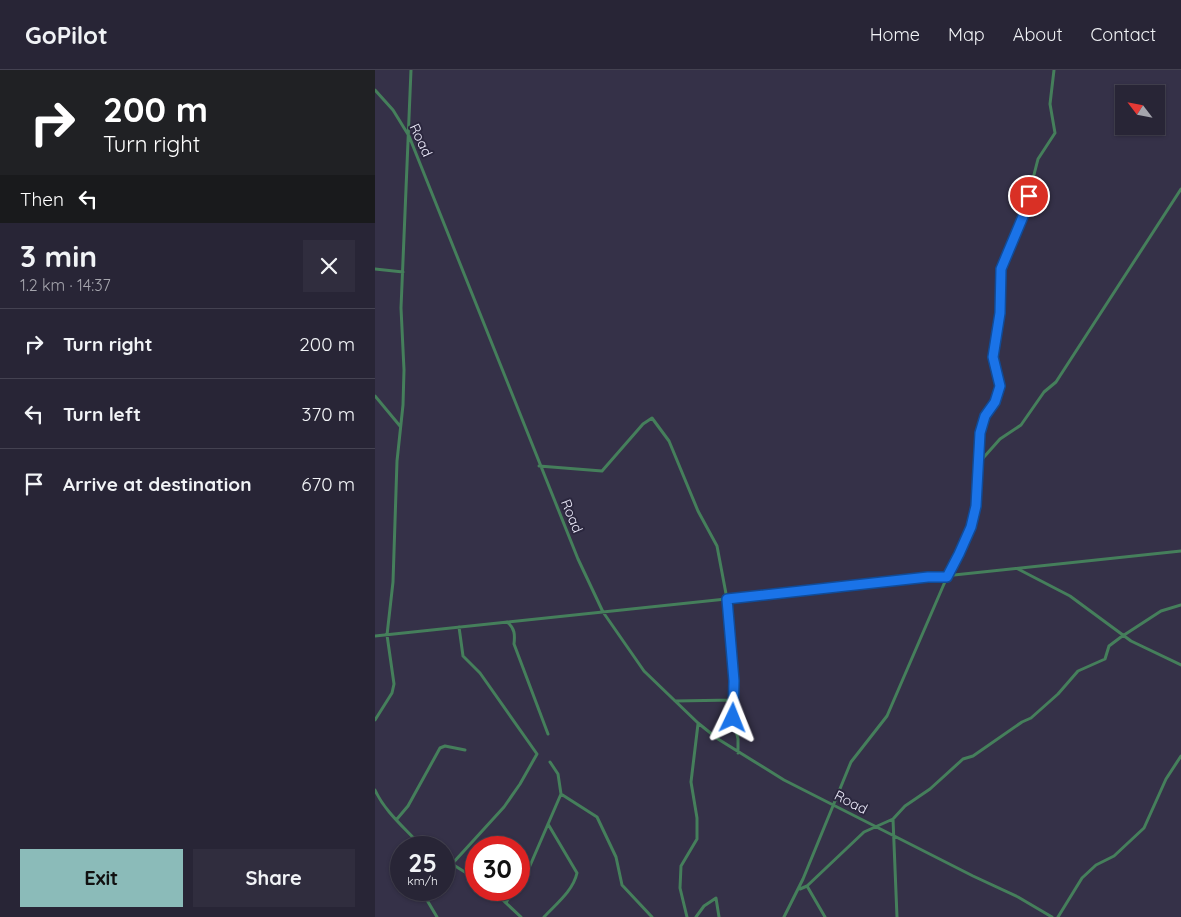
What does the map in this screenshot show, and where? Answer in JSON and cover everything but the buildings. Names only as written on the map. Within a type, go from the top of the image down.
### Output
[{"type":"street","points":[[375,720],[394,688],[387,635],[393,583],[404,370],[401,308],[411,70]]},
{"type":"street","points":[[784,917],[799,889],[851,762],[887,716],[947,577],[971,527],[976,506],[976,466],[980,433],[985,416],[995,402],[1000,386],[993,357],[1000,313],[1001,269],[1024,214],[1038,159],[1055,133],[1050,104],[1054,70]]},
{"type":"street","name":"Road","points":[[375,90],[393,110],[409,136],[479,308],[539,466],[578,559],[603,612],[644,671],[698,723],[738,753],[832,805],[1018,897],[1052,917]]},
{"type":"street","points":[[976,466],[1000,439],[1021,425],[1044,392],[1056,382],[1181,189]]},
{"type":"street","points":[[375,269],[403,272]]},
{"type":"street","points":[[375,396],[400,426]]},
{"type":"street","points":[[539,466],[602,471],[643,424],[652,418],[669,441],[698,511],[717,546],[727,599],[734,700],[733,718],[738,739],[738,753]]},
{"type":"street","points":[[375,636],[928,577],[947,577],[1181,550]]},
{"type":"street","points":[[1018,569],[1070,596],[1131,641],[1181,665]]},
{"type":"street","points":[[799,889],[807,886],[864,832],[893,819],[905,806],[930,789],[963,759],[973,756],[1022,722],[1031,718],[1059,694],[1078,671],[1105,659],[1109,646],[1124,634],[1161,610],[1181,605]]},
{"type":"street","points":[[507,622],[512,626],[515,634],[514,644],[548,734]]},
{"type":"street","points":[[455,861],[503,807],[520,784],[537,754],[480,673],[463,656],[459,627]]},
{"type":"street","points":[[675,701],[734,700]]},
{"type":"street","points":[[687,917],[680,888],[681,866],[697,839],[697,818],[691,782],[698,723]]},
{"type":"street","points":[[397,819],[408,806],[440,748],[445,746],[465,750]]},
{"type":"street","points":[[1058,917],[1082,878],[1096,865],[1113,856],[1144,828],[1166,779],[1181,756]]},
{"type":"street","points":[[530,866],[561,794],[558,774],[550,762]]},
{"type":"street","points":[[375,790],[384,807],[412,836]]},
{"type":"street","points":[[561,794],[597,817],[616,857],[622,885],[652,917]]},
{"type":"street","points":[[893,819],[892,835],[897,917]]},
{"type":"street","points":[[544,917],[568,892],[577,874],[548,824]]},
{"type":"street","points":[[807,886],[825,917]]},
{"type":"street","points":[[696,917],[704,906],[716,898],[719,917]]},
{"type":"street","points":[[428,901],[437,917]]},
{"type":"street","points":[[505,901],[521,917]]},
{"type":"street","points":[[780,917],[787,911]]},
{"type":"route","points":[[733,718],[734,681],[727,599],[928,577],[947,577],[971,527],[976,506],[976,466],[980,433],[985,416],[995,402],[1000,386],[993,357],[1000,313],[1001,269],[1024,214],[1029,196]]}]
